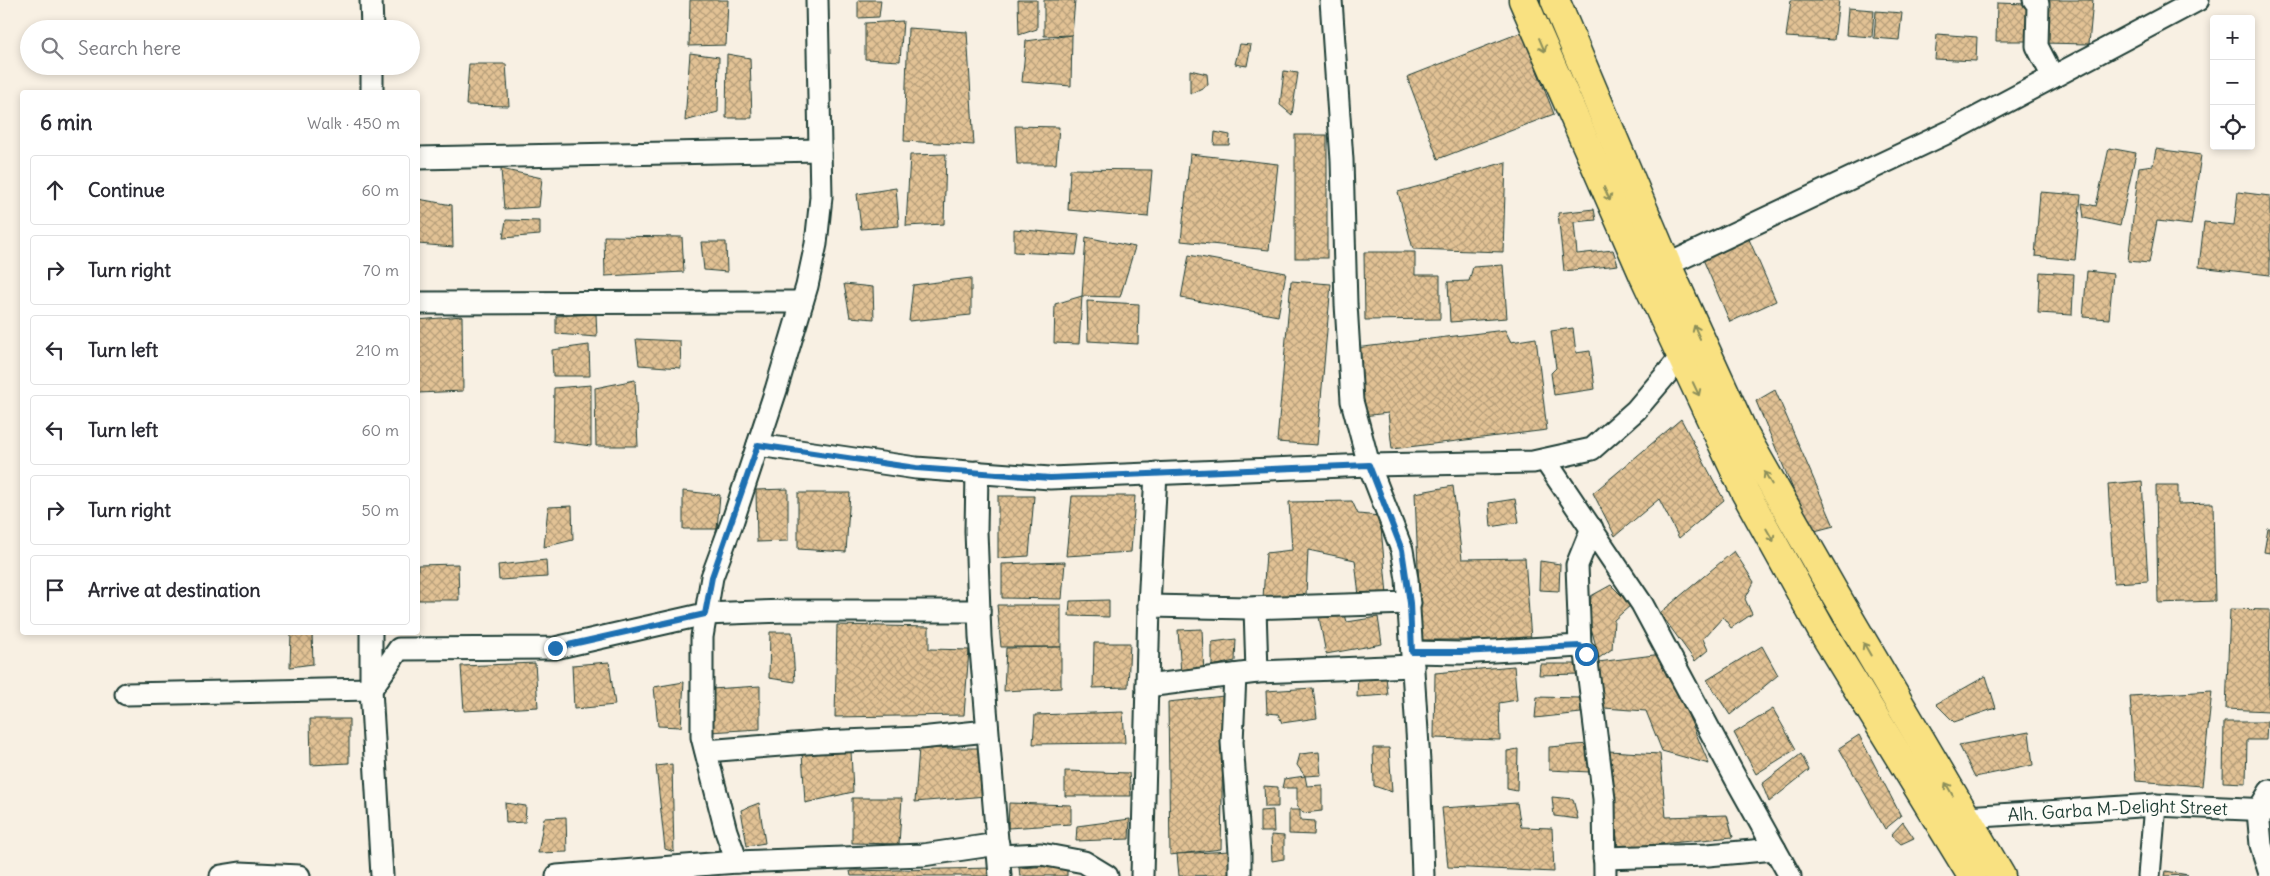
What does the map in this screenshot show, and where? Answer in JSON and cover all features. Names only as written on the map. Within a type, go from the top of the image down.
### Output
[{"type":"main road","points":[[1524,0],[1608,195],[1681,357],[1745,492],[1821,629],[1972,876]]},
{"type":"main road","points":[[1555,0],[1667,265],[1745,436],[2001,876]]},
{"type":"street","points":[[371,0],[372,20]]},
{"type":"street","points":[[737,862],[726,831],[702,737],[702,646],[705,614],[712,577],[758,445],[802,302],[816,244],[821,197],[816,0]]},
{"type":"street","points":[[1331,0],[1342,160],[1346,304],[1352,401],[1369,465],[1402,550],[1410,603],[1423,876]]},
{"type":"street","points":[[2034,0],[2038,4],[2037,46],[2053,77]]},
{"type":"street","points":[[1667,265],[1955,129],[2195,1]]},
{"type":"street","points":[[372,75],[372,90]]},
{"type":"street","points":[[420,158],[820,150]]},
{"type":"street","points":[[420,303],[802,302]]},
{"type":"street","points":[[758,445],[916,468],[1050,478],[1369,465],[1533,462],[1592,449],[1636,410],[1681,357]]},
{"type":"street","points":[[1545,460],[1642,604],[1790,876]]},
{"type":"street","points":[[977,472],[976,530],[979,611],[999,858]]},
{"type":"street","points":[[1142,876],[1149,606],[1156,474]]},
{"type":"street","points":[[1592,528],[1577,565],[1580,646],[1586,654],[1604,799],[1604,867],[1775,849]]},
{"type":"street","points":[[1149,606],[1256,608],[1410,603]]},
{"type":"street","points":[[1256,608],[1257,672]]},
{"type":"street","points":[[371,689],[399,649],[555,648],[705,614],[785,611],[979,611]]},
{"type":"street","points":[[371,635],[371,689],[382,876]]},
{"type":"street","points":[[1147,686],[1257,672],[1413,659],[1460,652],[1580,646]]},
{"type":"street","points":[[1235,675],[1232,742],[1240,876]]},
{"type":"street","points":[[126,694],[371,689]]},
{"type":"street","points":[[706,751],[819,742],[920,738],[988,731]]},
{"type":"street","points":[[2270,792],[2264,810],[2261,845],[2270,874]]},
{"type":"street","points":[[2149,876],[2155,805]]},
{"type":"street","name":"Alh. Garba M-Delight Street","points":[[1966,816],[2155,805],[2264,810]]},
{"type":"street","points":[[557,876],[737,862],[923,855],[999,858],[1041,854],[1084,862],[1108,876]]},
{"type":"street","points":[[221,876],[240,873],[299,876]]},
{"type":"building","points":[[690,0],[728,0],[726,45],[689,46]]},
{"type":"building","points":[[858,0],[881,0],[879,17],[858,18]]},
{"type":"building","points":[[1018,0],[1037,0],[1037,29],[1019,35]]},
{"type":"building","points":[[1044,0],[1075,0],[1072,35],[1044,36]]},
{"type":"building","points":[[1791,0],[1839,0],[1834,40],[1786,37]]},
{"type":"building","points":[[2041,0],[2093,0],[2089,44],[2042,43]]},
{"type":"building","points":[[1997,3],[2027,4],[2026,41],[1996,41]]},
{"type":"building","points":[[1848,8],[1874,10],[1872,37],[1846,35]]},
{"type":"building","points":[[1876,11],[1902,13],[1899,40],[1874,38]]},
{"type":"building","points":[[903,21],[900,61],[865,59],[865,23]]},
{"type":"building","points":[[908,28],[967,32],[974,145],[904,141]]},
{"type":"building","points":[[1522,32],[1554,114],[1438,159],[1407,77]]},
{"type":"building","points":[[1937,34],[1977,37],[1976,61],[1935,59]]},
{"type":"building","points":[[1072,35],[1071,86],[1022,82],[1026,41]]},
{"type":"building","points":[[1240,44],[1251,45],[1247,66],[1235,64]]},
{"type":"building","points":[[690,53],[719,57],[718,112],[685,121]]},
{"type":"building","points":[[727,54],[750,58],[752,118],[726,118]]},
{"type":"building","points":[[469,64],[506,64],[509,106],[466,105]]},
{"type":"building","points":[[1190,70],[1207,74],[1208,85],[1190,94]]},
{"type":"building","points":[[1284,71],[1298,73],[1292,115],[1280,105]]},
{"type":"building","points":[[1015,126],[1059,127],[1056,164],[1017,164]]},
{"type":"building","points":[[1215,132],[1230,135],[1229,145],[1214,145]]},
{"type":"building","points":[[1295,135],[1327,135],[1327,258],[1295,258]]},
{"type":"building","points":[[2109,148],[2136,153],[2120,226],[2084,218],[2082,203],[2096,206]]},
{"type":"building","points":[[2156,149],[2201,155],[2191,225],[2157,221],[2149,263],[2128,261],[2139,167],[2153,165]]},
{"type":"building","points":[[946,154],[944,224],[906,226],[910,155]]},
{"type":"building","points":[[1190,154],[1278,164],[1269,250],[1181,241]]},
{"type":"building","points":[[1506,162],[1503,252],[1413,249],[1398,192]]},
{"type":"building","points":[[501,169],[542,178],[539,207],[504,209]]},
{"type":"building","points":[[1070,169],[1152,170],[1148,217],[1068,210]]},
{"type":"building","points":[[896,188],[899,226],[861,229],[857,194]]},
{"type":"building","points":[[2040,192],[2081,195],[2075,260],[2035,256]]},
{"type":"building","points":[[2238,192],[2270,196],[2270,275],[2199,267],[2204,222],[2234,225]]},
{"type":"building","points":[[420,199],[452,205],[453,247],[420,244]]},
{"type":"building","points":[[1594,209],[1596,220],[1574,222],[1577,254],[1613,250],[1618,265],[1564,271],[1558,213]]},
{"type":"building","points":[[506,220],[540,221],[540,235],[503,238]]},
{"type":"building","points":[[1014,229],[1079,235],[1076,255],[1014,252]]},
{"type":"building","points":[[604,236],[682,237],[684,272],[605,276]]},
{"type":"building","points":[[1086,237],[1135,247],[1120,297],[1082,296]]},
{"type":"building","points":[[1748,237],[1776,301],[1730,322],[1702,257]]},
{"type":"building","points":[[701,242],[726,242],[727,272],[704,270]]},
{"type":"building","points":[[1364,252],[1415,252],[1415,275],[1440,275],[1440,319],[1365,320]]},
{"type":"building","points":[[1189,255],[1286,273],[1278,316],[1181,298]]},
{"type":"building","points":[[1503,265],[1507,318],[1450,322],[1448,282],[1469,281],[1473,267]]},
{"type":"building","points":[[2087,271],[2113,274],[2109,319],[2083,317]]},
{"type":"building","points":[[2040,272],[2074,274],[2072,315],[2038,313]]},
{"type":"building","points":[[971,278],[971,315],[909,321],[913,285]]},
{"type":"building","points":[[1291,281],[1331,284],[1317,445],[1277,442]]},
{"type":"building","points":[[844,284],[873,287],[874,319],[850,317]]},
{"type":"building","points":[[1082,296],[1079,344],[1054,343],[1055,304]]},
{"type":"building","points":[[1087,301],[1139,304],[1138,344],[1088,341]]},
{"type":"building","points":[[596,314],[597,337],[556,334],[556,316]]},
{"type":"building","points":[[462,316],[463,391],[420,393],[420,320]]},
{"type":"building","points":[[1573,328],[1576,353],[1590,351],[1595,389],[1554,395],[1551,373],[1556,368],[1551,331]]},
{"type":"building","points":[[1505,330],[1511,342],[1536,338],[1547,430],[1392,449],[1388,413],[1363,416],[1355,348]]},
{"type":"building","points":[[636,339],[680,341],[681,368],[639,365]]},
{"type":"building","points":[[589,345],[590,376],[553,376],[552,350]]},
{"type":"building","points":[[635,380],[638,446],[596,446],[595,388]]},
{"type":"building","points":[[591,385],[591,446],[553,441],[554,388]]},
{"type":"building","points":[[1775,390],[1834,526],[1811,532],[1756,401]]},
{"type":"building","points":[[1681,419],[1724,500],[1679,538],[1659,499],[1615,536],[1593,493]]},
{"type":"building","points":[[2142,481],[2148,581],[2114,583],[2108,484]]},
{"type":"building","points":[[2156,485],[2178,485],[2178,504],[2213,503],[2215,601],[2158,603]]},
{"type":"building","points":[[1453,486],[1462,559],[1525,558],[1531,640],[1421,640],[1415,493]]},
{"type":"building","points":[[788,489],[788,541],[757,542],[756,490]]},
{"type":"building","points":[[683,491],[720,495],[717,529],[683,529]]},
{"type":"building","points":[[798,493],[850,493],[846,552],[798,549]]},
{"type":"building","points":[[998,496],[1034,496],[1029,556],[998,558]]},
{"type":"building","points":[[1072,496],[1135,496],[1131,552],[1066,556]]},
{"type":"building","points":[[1515,499],[1519,522],[1491,527],[1489,503]]},
{"type":"building","points":[[1352,501],[1358,514],[1380,516],[1387,595],[1359,596],[1355,560],[1308,550],[1306,595],[1263,598],[1266,553],[1292,550],[1289,502]]},
{"type":"building","points":[[572,506],[573,540],[544,547],[548,507]]},
{"type":"building","points":[[2268,529],[2270,529],[2270,553],[2264,552]]},
{"type":"building","points":[[1734,551],[1754,582],[1745,599],[1752,614],[1731,628],[1723,617],[1703,639],[1708,650],[1695,661],[1660,613]]},
{"type":"building","points":[[546,560],[547,577],[499,580],[498,565]]},
{"type":"building","points":[[1540,561],[1560,564],[1559,591],[1539,590]]},
{"type":"building","points":[[1065,562],[1062,599],[1002,598],[1002,564]]},
{"type":"building","points":[[458,564],[459,600],[420,600],[420,565]]},
{"type":"building","points":[[1611,585],[1631,605],[1614,620],[1612,649],[1599,658],[1589,620],[1591,596]]},
{"type":"building","points":[[1109,600],[1109,617],[1069,616],[1070,601]]},
{"type":"building","points":[[997,605],[1061,605],[1061,647],[1001,647]]},
{"type":"building","points":[[1343,607],[1347,622],[1378,617],[1382,644],[1326,654],[1318,612]]},
{"type":"building","points":[[2230,609],[2270,610],[2269,711],[2226,709]]},
{"type":"building","points":[[837,625],[929,627],[929,649],[969,650],[964,715],[835,717]]},
{"type":"building","points":[[1202,629],[1204,675],[1181,674],[1178,630]]},
{"type":"building","points":[[770,632],[792,632],[795,682],[769,678]]},
{"type":"building","points":[[291,635],[312,635],[313,664],[290,667]]},
{"type":"building","points":[[1236,639],[1235,661],[1212,666],[1212,642]]},
{"type":"building","points":[[1094,643],[1130,643],[1128,687],[1093,688]]},
{"type":"building","points":[[1762,646],[1778,675],[1730,715],[1707,680]]},
{"type":"building","points":[[1061,647],[1061,688],[1004,691],[1006,648]]},
{"type":"building","points":[[1662,654],[1709,764],[1662,751],[1646,711],[1604,708],[1598,662]]},
{"type":"building","points":[[609,662],[615,705],[574,709],[572,665]]},
{"type":"building","points":[[535,663],[538,707],[464,711],[461,666]]},
{"type":"building","points":[[1540,664],[1577,664],[1581,674],[1539,675]]},
{"type":"building","points":[[1514,666],[1517,700],[1499,703],[1500,740],[1434,738],[1435,673]]},
{"type":"building","points":[[1358,675],[1386,677],[1388,695],[1357,697]]},
{"type":"building","points":[[1986,676],[1996,708],[1954,722],[1936,704]]},
{"type":"building","points":[[684,682],[681,727],[658,726],[654,687]]},
{"type":"building","points":[[760,686],[760,729],[709,732],[711,689]]},
{"type":"building","points":[[1313,688],[1317,718],[1282,723],[1278,714],[1267,713],[1266,691]]},
{"type":"building","points":[[2212,691],[2202,786],[2136,781],[2130,696]]},
{"type":"building","points":[[1224,696],[1221,849],[1170,855],[1168,702]]},
{"type":"building","points":[[1537,697],[1580,698],[1581,713],[1535,718]]},
{"type":"building","points":[[1773,709],[1796,749],[1756,774],[1734,733]]},
{"type":"building","points":[[1123,712],[1125,743],[1033,744],[1035,715]]},
{"type":"building","points":[[310,719],[349,719],[349,763],[311,765]]},
{"type":"building","points":[[2224,722],[2267,722],[2266,740],[2247,740],[2246,783],[2223,782]]},
{"type":"building","points":[[2029,732],[2033,765],[1975,777],[1959,745]]},
{"type":"building","points":[[1859,735],[1901,816],[1885,829],[1839,748]]},
{"type":"building","points":[[1589,744],[1590,772],[1549,770],[1549,747]]},
{"type":"building","points":[[919,748],[985,748],[986,796],[915,802]]},
{"type":"building","points":[[1373,748],[1389,748],[1392,792],[1374,786]]},
{"type":"building","points":[[1518,749],[1517,791],[1507,789],[1507,751]]},
{"type":"building","points":[[851,751],[853,792],[805,803],[802,752]]},
{"type":"building","points":[[1608,751],[1660,754],[1666,817],[1727,815],[1733,837],[1618,848]]},
{"type":"building","points":[[1319,752],[1321,775],[1305,776],[1297,765],[1300,754]]},
{"type":"building","points":[[1801,754],[1809,770],[1769,802],[1762,784]]},
{"type":"building","points":[[672,764],[674,852],[665,849],[656,766]]},
{"type":"building","points":[[1065,771],[1129,773],[1131,796],[1065,796]]},
{"type":"building","points":[[1305,776],[1307,786],[1322,785],[1322,811],[1303,813],[1297,806],[1297,788],[1282,788],[1284,779]]},
{"type":"building","points":[[1264,786],[1278,787],[1278,807],[1265,807]]},
{"type":"building","points":[[1552,797],[1573,799],[1578,819],[1554,816]]},
{"type":"building","points":[[852,798],[902,798],[899,844],[852,843]]},
{"type":"building","points":[[505,803],[526,806],[525,822],[506,823]]},
{"type":"building","points":[[759,803],[765,843],[747,846],[741,810]]},
{"type":"building","points":[[1009,803],[1071,805],[1071,824],[1008,828]]},
{"type":"building","points":[[1517,803],[1521,827],[1552,828],[1554,872],[1448,867],[1442,808]]},
{"type":"building","points":[[1273,810],[1274,832],[1260,832],[1260,811]]},
{"type":"building","points":[[1289,810],[1300,810],[1300,820],[1315,821],[1314,835],[1289,834]]},
{"type":"building","points":[[566,817],[567,852],[538,853],[544,818]]},
{"type":"building","points":[[1130,819],[1129,839],[1076,841],[1077,826]]},
{"type":"building","points":[[1903,822],[1914,838],[1901,844],[1891,835]]},
{"type":"building","points":[[1271,835],[1284,836],[1284,859],[1272,861]]},
{"type":"building","points":[[1230,851],[1231,875],[1179,876],[1177,854]]},
{"type":"building","points":[[1067,865],[1067,876],[1020,876],[1019,868]]},
{"type":"building","points":[[992,868],[992,876],[851,876],[850,871]]},
{"type":"building","points":[[2166,871],[2188,875],[2165,876]]},
{"type":"route","points":[[555,648],[705,614],[712,577],[758,445],[916,468],[1050,478],[1369,465],[1402,550],[1410,603],[1412,652],[1460,652],[1580,646],[1586,654]]}]
